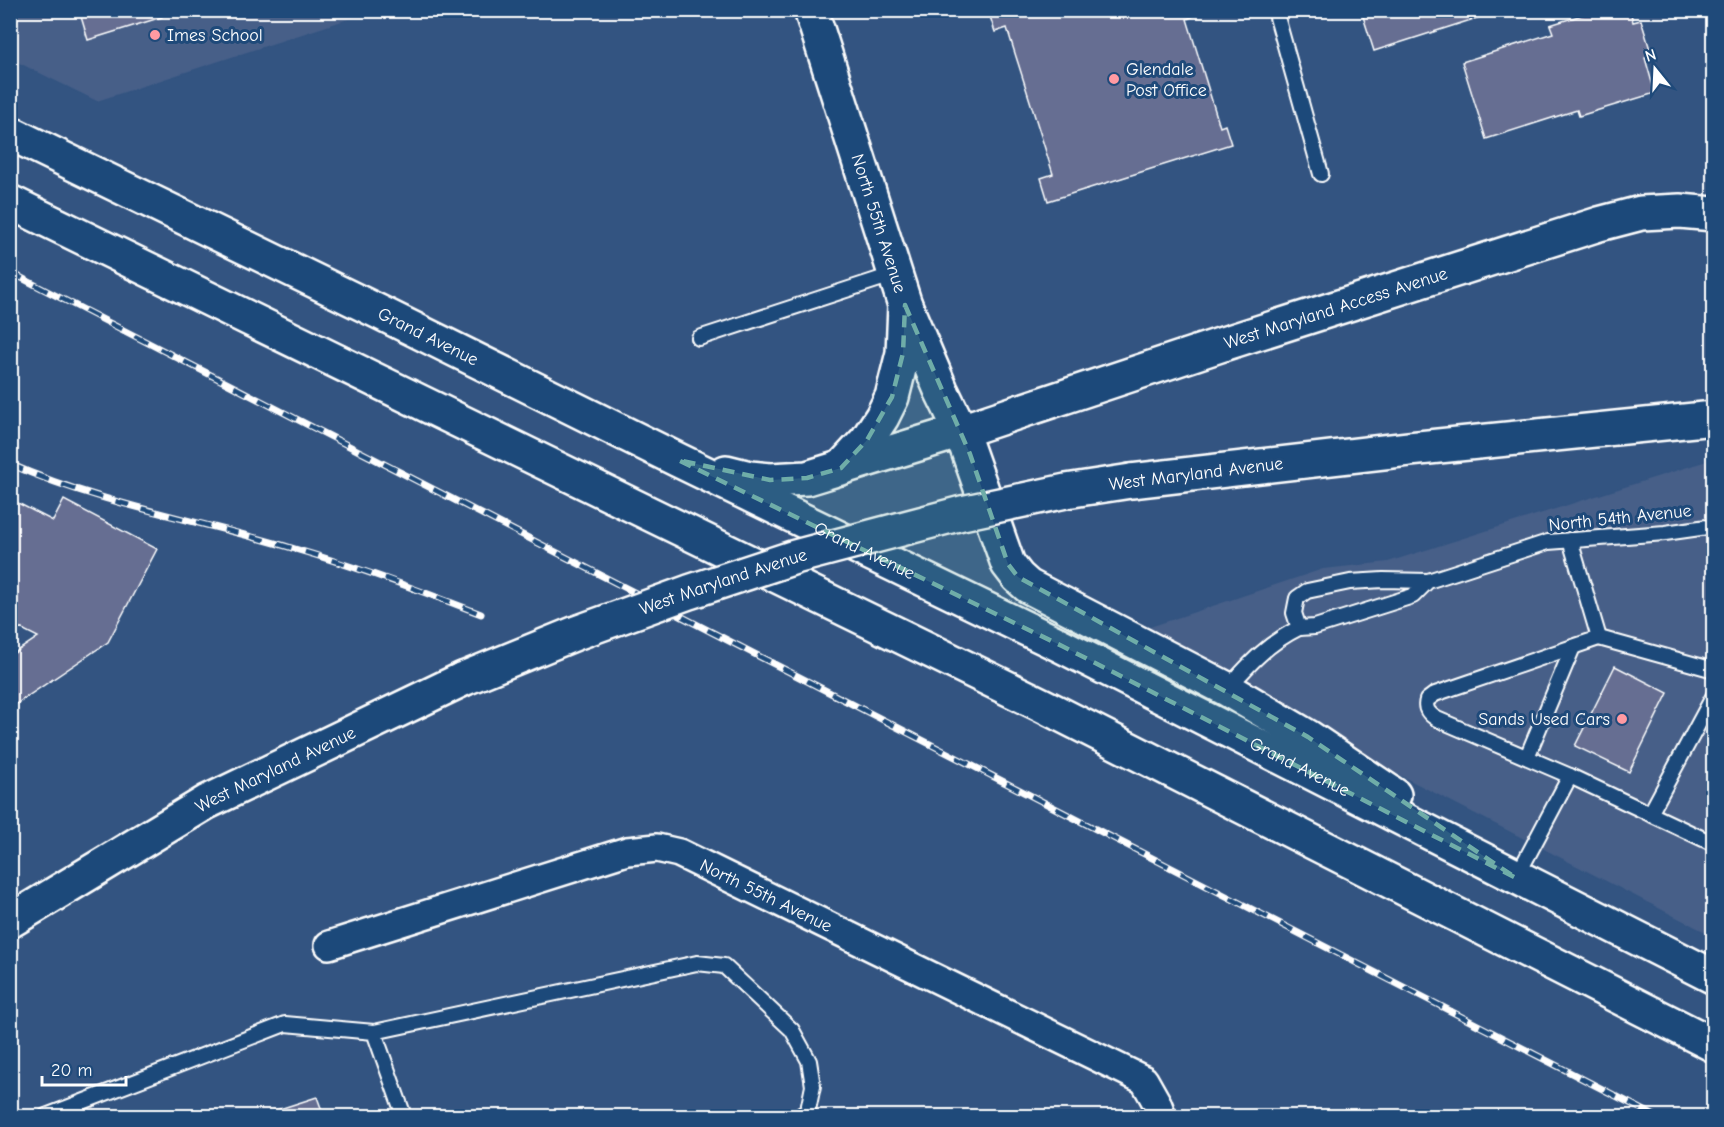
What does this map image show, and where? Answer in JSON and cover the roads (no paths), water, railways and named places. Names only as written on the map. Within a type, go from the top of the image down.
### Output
[{"type":"main road","name":"North 55th Avenue","points":[[811,10],[905,305],[961,431],[1008,564],[1018,577],[1028,586],[1227,689],[1308,737],[1516,878]]},
{"type":"main road","name":"Grand Avenue","points":[[10,133],[1062,646],[1713,977]]},
{"type":"main road","points":[[10,202],[1053,710],[1713,1045]]},
{"type":"main road","name":"West Maryland Access Avenue","points":[[678,460],[750,478],[770,480],[807,478],[961,431],[1599,224],[1641,213],[1680,211],[1713,214]]},
{"type":"main road","points":[[841,468],[867,440],[892,397],[903,353],[905,305]]},
{"type":"main road","name":"West Maryland Avenue","points":[[10,921],[207,802],[463,678],[689,592],[795,557],[962,513],[1066,491],[1131,481],[1408,449],[1713,418]]},
{"type":"street","name":"North 55th Avenue","points":[[329,945],[627,851],[657,848],[679,852],[1144,1080],[1162,1116]]},
{"type":"lane","points":[[1275,10],[1321,174]]},
{"type":"lane","points":[[699,338],[895,274]]},
{"type":"lane","name":"North 54th Avenue","points":[[1299,628],[1294,613],[1295,605],[1297,598],[1307,591],[1350,582],[1428,581],[1548,542],[1665,533],[1713,526]]},
{"type":"lane","points":[[1570,540],[1599,638]]},
{"type":"lane","name":"North 54th Avenue","points":[[1227,689],[1249,664],[1281,636],[1299,628],[1315,627],[1413,596],[1428,581]]},
{"type":"lane","points":[[1713,670],[1599,638],[1435,694],[1427,700],[1426,705],[1428,712],[1437,719],[1570,776],[1713,844]]},
{"type":"lane","points":[[1527,758],[1573,647]]},
{"type":"lane","points":[[1650,814],[1713,695]]},
{"type":"lane","points":[[1516,878],[1570,776]]},
{"type":"lane","points":[[46,1116],[285,1024],[374,1032],[697,963],[724,966],[792,1030],[809,1061],[813,1086],[808,1110],[800,1116]]},
{"type":"lane","points":[[374,1032],[404,1116]]},
{"type":"railway","points":[[10,272],[1655,1116]]},
{"type":"railway","points":[[10,464],[116,501],[342,563],[481,614]]},
{"type":"place","name":"Imes School","points":[[155,35]]},
{"type":"place","name":"Glendale Post Office","points":[[1114,79]]},
{"type":"place","name":"Sands Used Cars","points":[[1622,719]]}]
